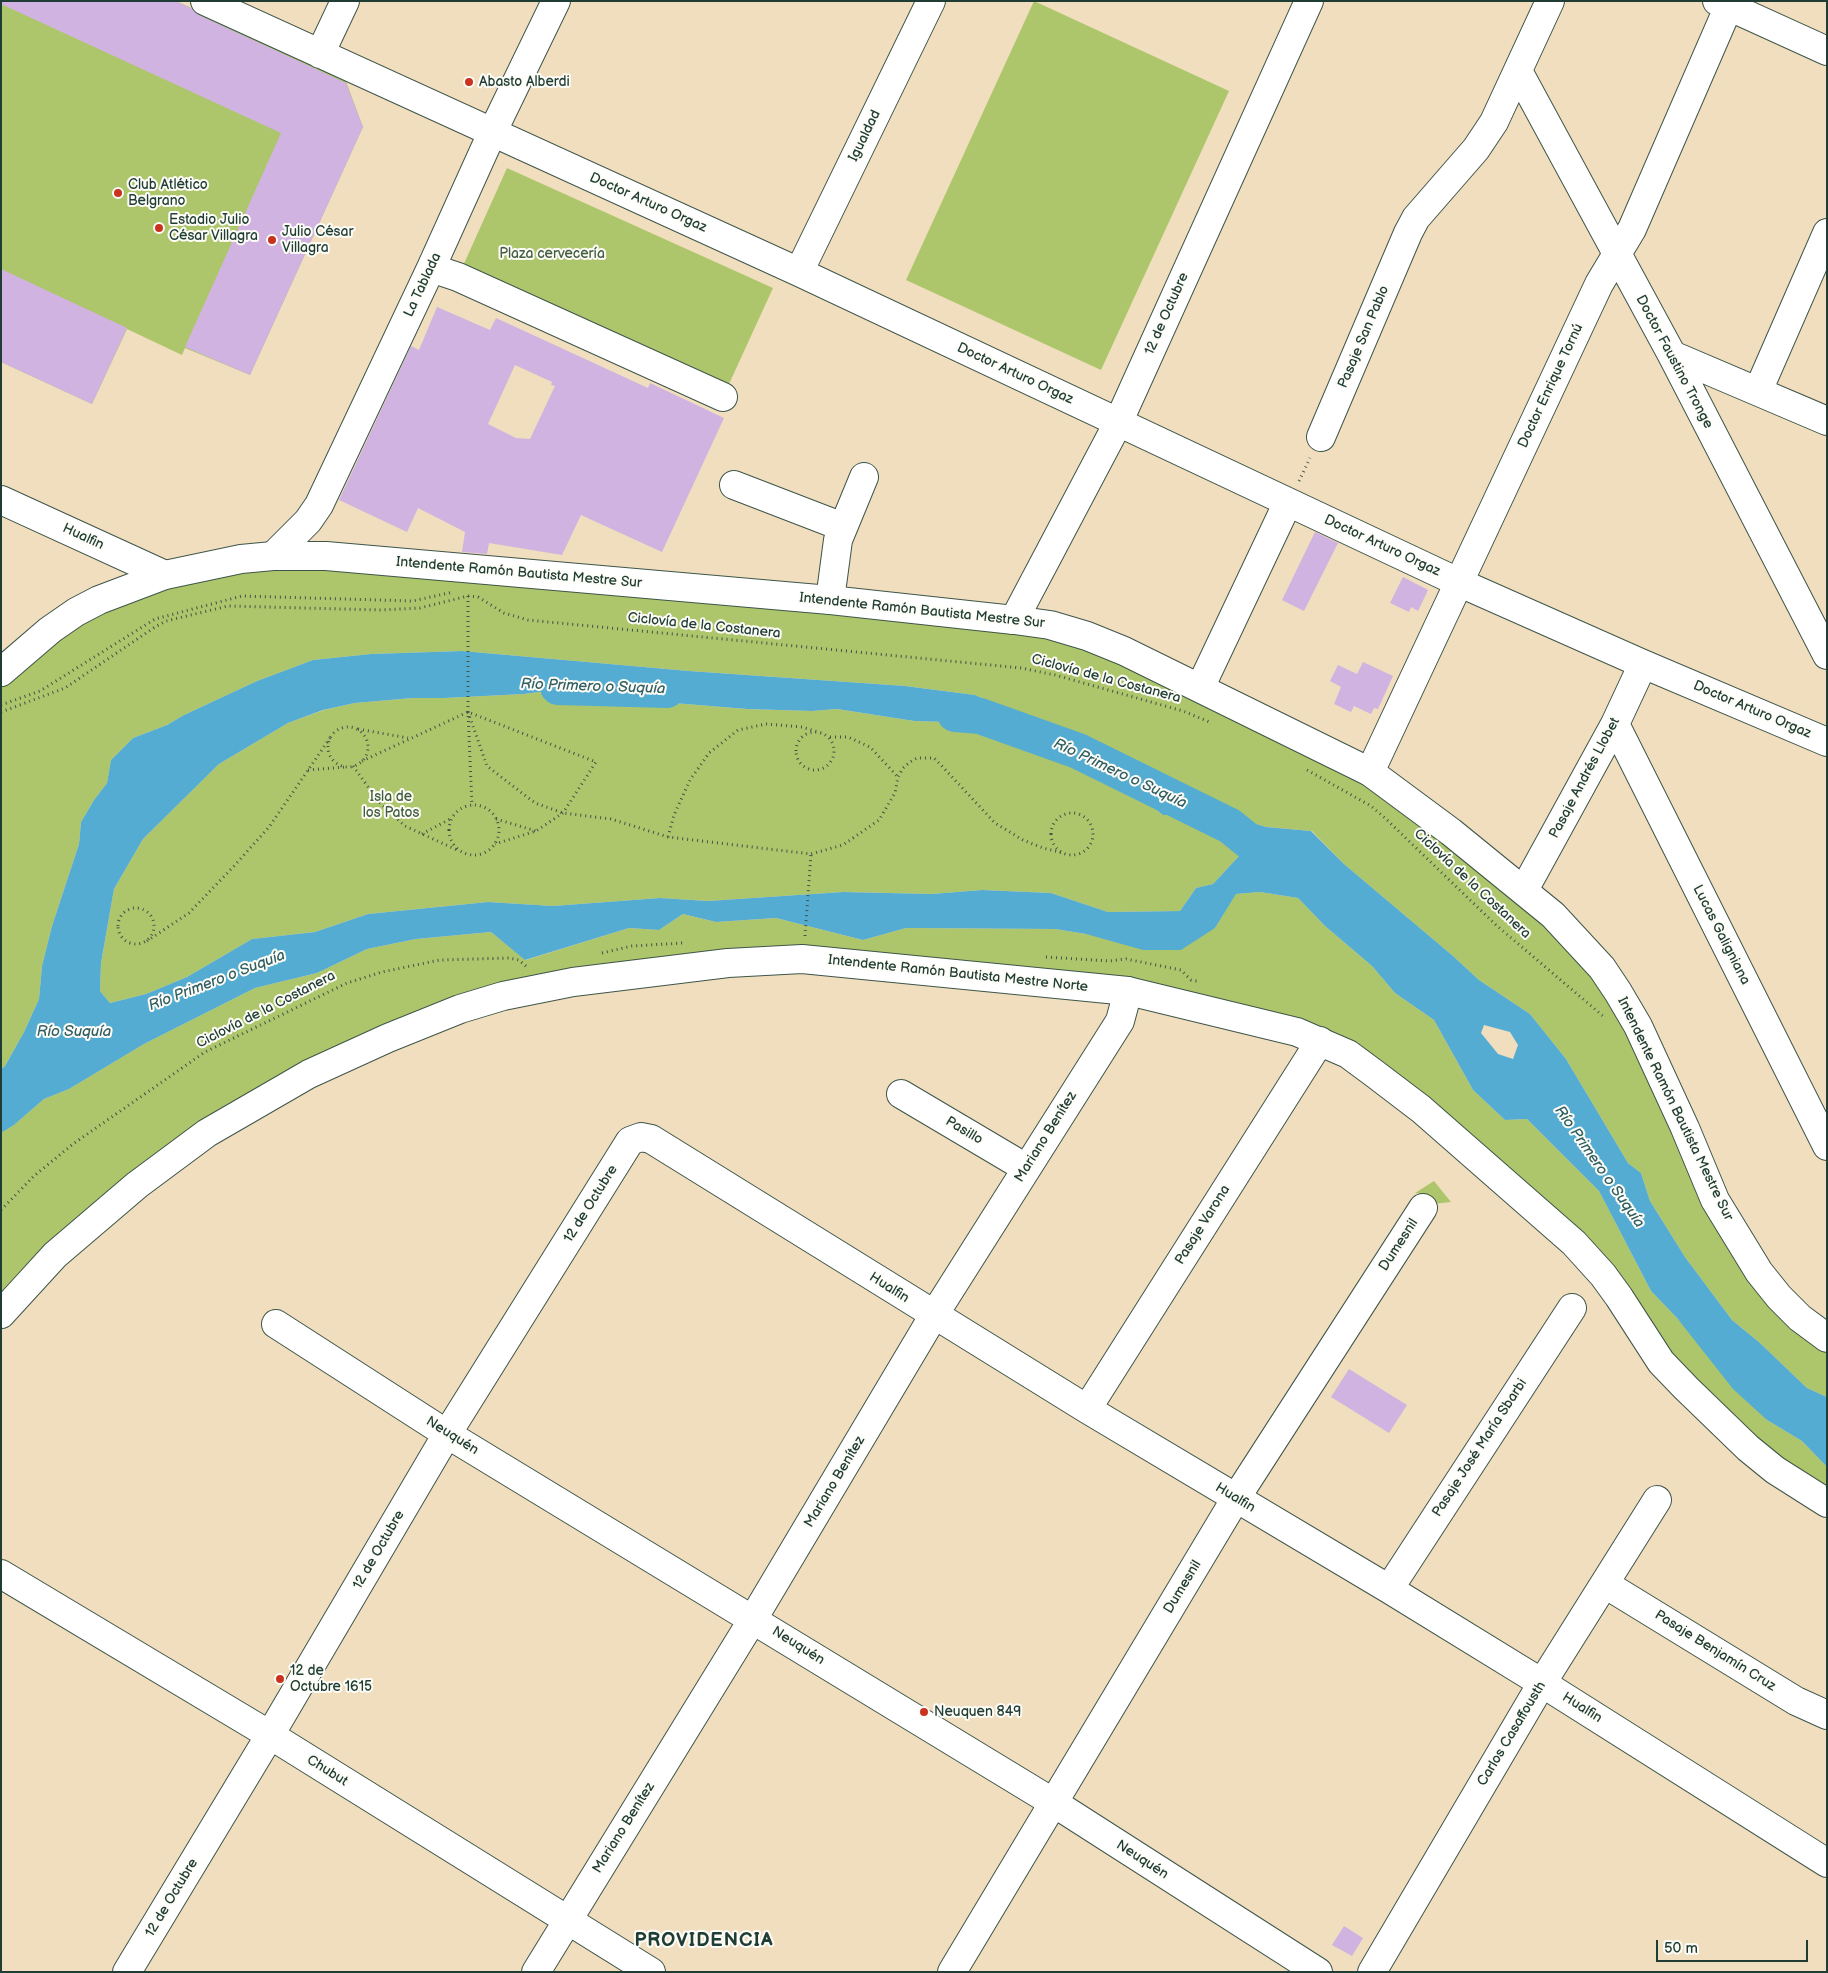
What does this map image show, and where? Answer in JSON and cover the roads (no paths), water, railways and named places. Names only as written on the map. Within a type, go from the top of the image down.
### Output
[{"type":"street","name":"Doctor Arturo Orgaz","points":[[205,1],[799,272],[1458,582],[1827,742]]},
{"type":"street","points":[[320,54],[345,1]]},
{"type":"street","name":"La Tablada","points":[[273,556],[308,521],[319,505],[431,268],[492,133],[556,1]]},
{"type":"street","name":"Igualdad","points":[[799,272],[931,1]]},
{"type":"street","name":"12 de Octubre","points":[[1014,620],[1118,423],[1309,1]]},
{"type":"street","name":"Pasaje San Pablo","points":[[1321,437],[1408,233],[1416,218],[1476,149],[1494,122],[1550,1]]},
{"type":"street","points":[[1726,3],[1827,51]]},
{"type":"street","name":"Doctor Enrique Tornú","points":[[1370,772],[1599,284],[1632,230],[1726,3]]},
{"type":"street","name":"Doctor Faustino Tronge","points":[[1518,71],[1672,354],[1827,655]]},
{"type":"street","points":[[1758,391],[1827,233]]},
{"type":"street","points":[[431,268],[458,277],[724,398]]},
{"type":"street","points":[[1672,354],[1827,421]]},
{"type":"street","points":[[830,600],[838,540],[864,477]]},
{"type":"street","points":[[734,485],[843,527]]},
{"type":"street","name":"Hualfin","points":[[1,500],[165,575]]},
{"type":"street","points":[[1200,688],[1288,502]]},
{"type":"street","name":"Intendente Ramón Bautista Mestre Sur","points":[[1,672],[50,630],[76,612],[99,600],[165,575],[241,559],[273,556],[326,556],[830,600],[1050,625],[1087,636],[1124,651],[1370,772],[1451,832],[1553,915],[1602,968],[1618,992],[1642,1035],[1685,1128],[1715,1200],[1759,1272],[1779,1297],[1800,1318],[1827,1338]]},
{"type":"street","name":"Pasaje Andrés Llobet","points":[[1524,890],[1615,724],[1644,664]]},
{"type":"street","name":"Lucas Galigniana","points":[[1615,724],[1827,1146]]},
{"type":"street","name":"Intendente Ramón Bautista Mestre Norte","points":[[1,1314],[55,1254],[137,1185],[207,1133],[309,1074],[460,1009],[503,996],[573,982],[718,964],[802,959],[1128,991],[1297,1032],[1348,1054],[1421,1109],[1574,1243],[1614,1290],[1661,1362],[1686,1388],[1748,1448],[1775,1470],[1827,1503]]},
{"type":"street","name":"Mariano Benítez","points":[[536,1972],[753,1619],[934,1315],[1120,1021],[1128,991]]},
{"type":"street","name":"Pasaje Varona","points":[[1087,1409],[1320,1042]]},
{"type":"street","name":"Pasillo","points":[[901,1094],[1026,1168]]},
{"type":"street","name":"12 de Octubre","points":[[127,1972],[270,1735],[447,1434],[630,1141],[642,1137]]},
{"type":"street","name":"Hualfin","points":[[642,1137],[651,1139],[1087,1409],[1389,1589],[1827,1863]]},
{"type":"street","name":"Dumesnil","points":[[952,1972],[1236,1498],[1423,1208]]},
{"type":"street","name":"Pasaje José María Sbarbi","points":[[1389,1589],[1572,1308]]},
{"type":"street","name":"Neuquén","points":[[276,1324],[447,1434],[1054,1804],[1318,1972]]},
{"type":"street","name":"Carlos Casaffousth","points":[[1372,1972],[1542,1683],[1657,1500]]},
{"type":"street","name":"Chubut","points":[[1,1574],[270,1735],[651,1972]]},
{"type":"street","name":"Pasaje Benjamín Cruz","points":[[1605,1584],[1796,1700],[1827,1715]]},
{"type":"water","name":"Río Suquía","points":[[462,651],[689,671],[905,686],[975,695],[1103,745],[1153,776],[1200,793],[1247,821],[1266,827],[1311,831],[1344,864],[1479,980],[1530,1014],[1566,1059],[1628,1163],[1641,1173],[1650,1201],[1685,1257],[1732,1320],[1760,1343],[1807,1388],[1827,1397],[1827,1467],[1802,1441],[1767,1420],[1733,1389],[1677,1318],[1651,1291],[1599,1191],[1527,1119],[1505,1120],[1473,1090],[1434,1020],[1395,993],[1372,966],[1325,926],[1298,898],[1260,892],[1236,894],[1215,928],[1181,950],[1143,950],[1086,934],[1055,929],[906,928],[863,940],[776,918],[716,922],[683,914],[659,930],[629,928],[525,960],[491,932],[416,939],[367,949],[317,973],[255,988],[144,1044],[69,1089],[44,1099],[14,1125],[1,1133],[1,1069],[5,1066],[24,1032],[39,999],[42,966],[52,926],[79,844],[81,822],[107,783],[111,760],[133,738],[167,725],[184,715],[257,681],[313,660],[371,654]],"holes":[[[614,684],[624,699],[747,709],[812,711],[837,709],[914,721],[948,722],[973,726],[1000,724],[1034,730],[1065,743],[1105,770],[1163,815],[1212,815],[1229,833],[1239,856],[1213,884],[1196,888],[1180,911],[1108,912],[1051,893],[982,890],[932,894],[843,892],[708,901],[660,898],[553,906],[488,902],[368,914],[315,932],[252,939],[187,977],[146,994],[110,1003],[100,991],[101,963],[114,889],[143,839],[219,764],[288,723],[323,710],[355,703],[413,698],[524,694],[546,691],[566,695],[589,705]],[[1484,1025],[1510,1032],[1518,1045],[1513,1059],[1498,1054],[1481,1033]]]},
{"type":"waterway","name":"Río Primero o Suquía","points":[[558,687],[667,690]]},
{"type":"waterway","name":"Río Primero o Suquía","points":[[955,714],[980,716],[1078,751],[1230,826],[1257,848]]},
{"type":"place","name":"Abasto Alberdi","points":[[469,82]]},
{"type":"place","name":"Club Atlético Belgrano","points":[[118,193]]},
{"type":"place","name":"Estadio Julio César Villagra","points":[[159,228]]},
{"type":"place","name":"Julio César Villagra","points":[[272,240]]},
{"type":"place","name":"12 de Octubre 1615","points":[[280,1679]]},
{"type":"place","name":"Neuquen 849","points":[[924,1712]]},
{"type":"district","name":"PROVIDENCIA","points":[[704,1941]]},
{"type":"park label","name":"Plaza cervecería","points":[[552,254]]},
{"type":"park label","name":"Isla de los Patos","points":[[391,806]]}]
